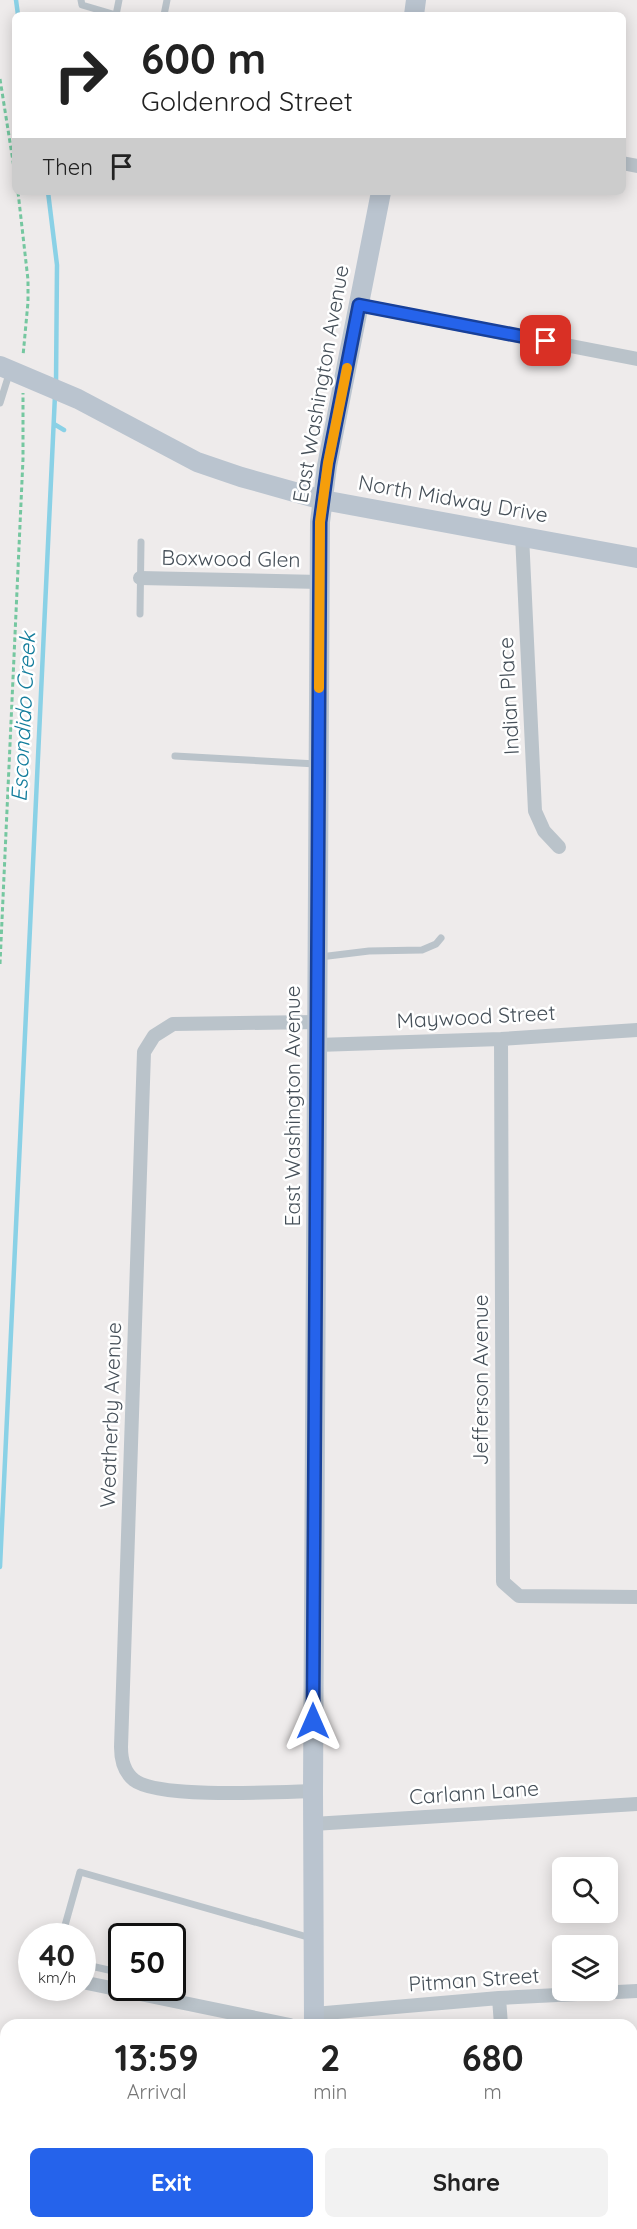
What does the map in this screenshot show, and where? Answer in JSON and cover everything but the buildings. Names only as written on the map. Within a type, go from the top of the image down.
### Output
[{"type":"main road","name":"East Washington Avenue","points":[[314,2019],[313,1791],[320,522],[328,463],[380,195]]},
{"type":"main road","name":"North Midway Drive","points":[[16,372],[78,399],[197,462],[241,477],[323,500],[637,558]]},
{"type":"street","points":[[359,305],[637,359]]},
{"type":"street","name":"Indian Place","points":[[522,535],[535,811],[544,831],[559,847]]},
{"type":"street","name":"Boxwood Glen","points":[[140,578],[320,582]]},
{"type":"street","name":"Weatherby Avenue","points":[[313,1791],[224,1794],[148,1788],[134,1780],[121,1762],[121,1747],[144,1052],[154,1036],[173,1024],[317,1022]]},
{"type":"street","name":"Maywood Street","points":[[317,1045],[501,1039],[637,1030]]},
{"type":"street","name":"Jefferson Avenue","points":[[501,1039],[503,1582],[519,1596],[637,1597]]},
{"type":"street","name":"Carlann Lane","points":[[313,1824],[637,1804]]},
{"type":"street","points":[[96,1985],[261,2019]]},
{"type":"street","name":"Pitman Street","points":[[322,2019],[499,1998],[637,1991]]},
{"type":"street","points":[[499,1998],[501,2019]]},
{"type":"lane","points":[[81,0],[81,5],[106,12]]},
{"type":"lane","points":[[0,403],[16,372]]},
{"type":"lane","points":[[140,614],[141,542]]},
{"type":"lane","points":[[175,756],[318,764]]},
{"type":"lane","points":[[318,957],[369,951],[422,950],[436,944],[441,938]]},
{"type":"lane","points":[[66,1923],[80,1872],[314,1939]]},
{"type":"path","points":[[0,79],[12,155]]},
{"type":"path","points":[[0,964],[23,459],[16,372],[28,280],[18,195]]},
{"type":"waterway","name":"Escondido Creek","points":[[16,0],[18,12]]},
{"type":"waterway","name":"Escondido Creek","points":[[48,195],[57,265],[56,384]]},
{"type":"waterway","name":"Escondido Creek","points":[[0,1567],[55,395]]},
{"type":"waterway","points":[[54,424],[64,430]]},
{"type":"slow traffic","points":[[319,688],[320,522],[328,463],[347,368]]},
{"type":"route","points":[[313,1721],[320,522],[328,463],[359,305],[546,341]]}]
